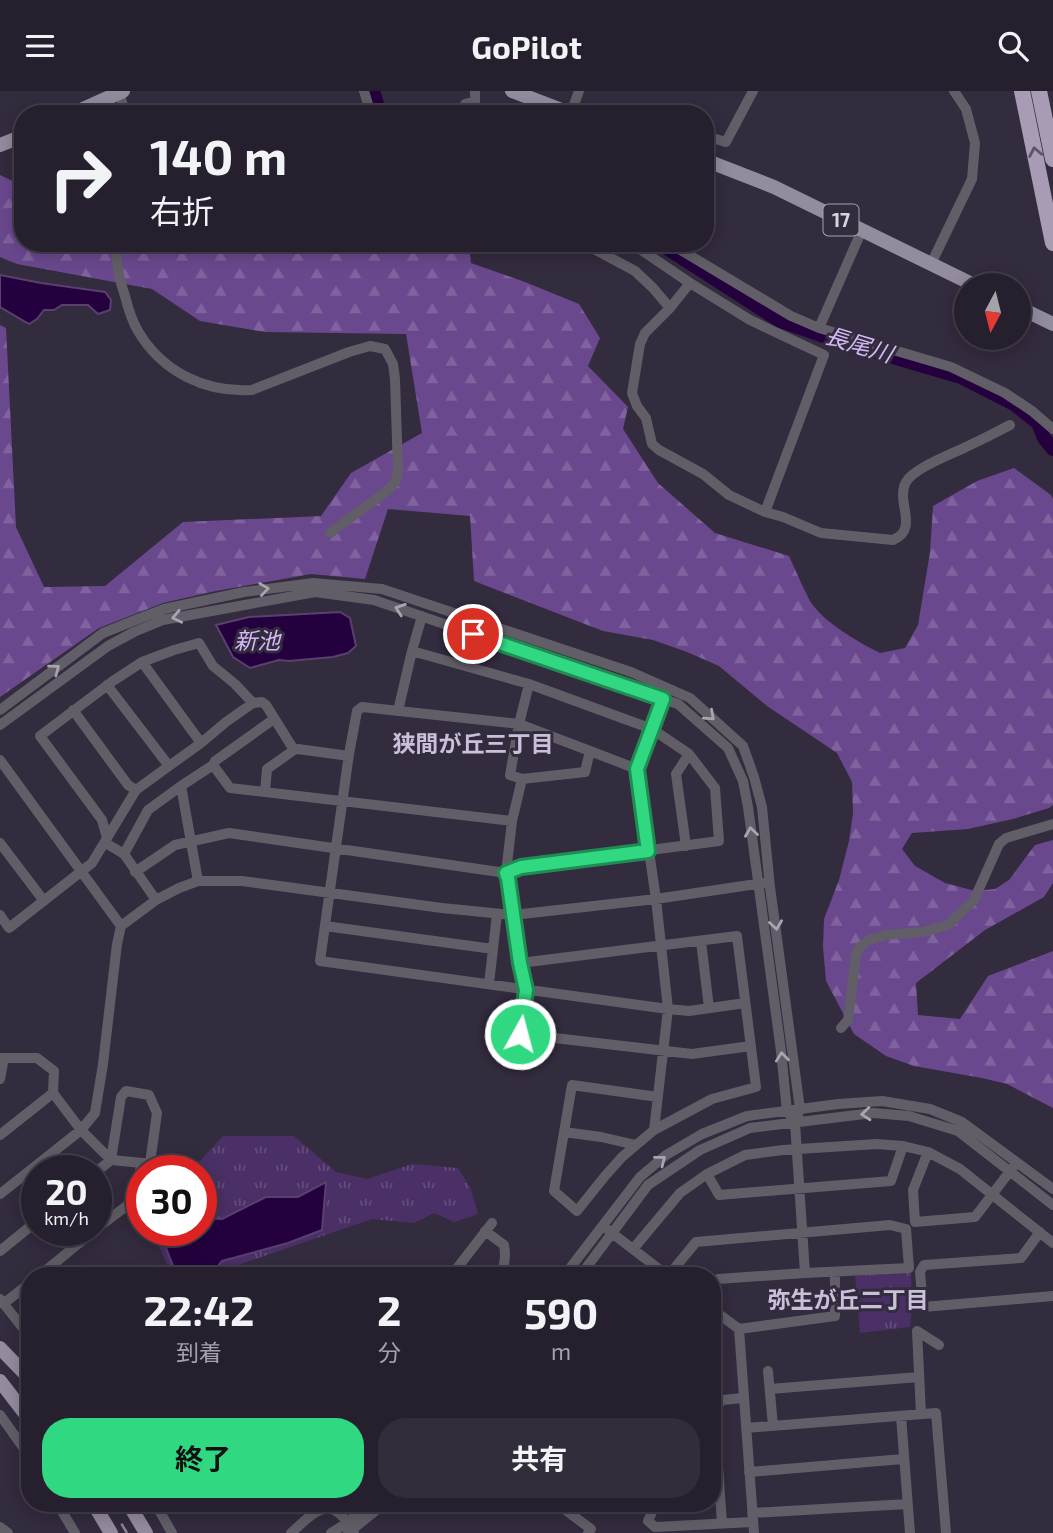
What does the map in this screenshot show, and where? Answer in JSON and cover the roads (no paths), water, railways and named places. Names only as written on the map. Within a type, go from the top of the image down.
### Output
[{"type":"highway","points":[[1022,91],[1053,243]]},
{"type":"highway","points":[[1039,91],[1053,159]]},
{"type":"main road","points":[[512,91],[549,105]]},
{"type":"main road","points":[[92,105],[121,92]]},
{"type":"main road","name":"17","points":[[714,164],[774,187],[954,275]]},
{"type":"main road","points":[[1031,313],[1053,324]]},
{"type":"main road","points":[[0,1337],[21,1358]]},
{"type":"main road","points":[[0,1347],[21,1361]]},
{"type":"main road","points":[[0,1347],[21,1369]]},
{"type":"main road","points":[[0,1369],[21,1392]]},
{"type":"main road","points":[[0,1381],[21,1408]]},
{"type":"main road","points":[[88,1512],[100,1533]]},
{"type":"main road","points":[[98,1512],[111,1533]]},
{"type":"main road","points":[[124,1512],[137,1533]]},
{"type":"main road","points":[[133,1512],[146,1533]]},
{"type":"street","points":[[465,105],[475,101],[475,91]]},
{"type":"street","points":[[714,138],[726,142],[753,91]]},
{"type":"street","points":[[931,264],[972,179],[975,143],[966,110],[954,91]]},
{"type":"street","points":[[818,328],[862,230]]},
{"type":"street","points":[[116,252],[120,282],[138,331],[172,368],[200,384],[238,391],[252,390],[349,352],[370,346],[385,349],[393,364],[395,379],[396,481],[387,491],[330,533]]},
{"type":"street","points":[[600,252],[635,271],[670,307]]},
{"type":"street","points":[[644,252],[750,320],[824,355],[765,512]]},
{"type":"street","points":[[684,252],[781,311],[818,328],[951,367],[1006,394],[1053,429]]},
{"type":"street","points":[[690,283],[645,333],[640,344],[632,393],[646,418],[652,444],[703,474],[729,495],[765,512],[821,533],[893,540],[905,532],[903,497],[906,482],[947,454],[1010,425]]},
{"type":"street","points":[[0,710],[103,633],[164,609],[244,592],[313,583],[382,589],[631,672],[690,698],[743,746],[762,807],[764,883],[787,1111],[795,1123]]},
{"type":"street","points":[[0,725],[108,646],[134,632],[163,620],[315,592],[374,600],[678,703],[728,748],[743,781],[764,883],[800,1109],[795,1123],[805,1273]]},
{"type":"street","points":[[398,711],[422,616]]},
{"type":"street","points":[[156,900],[124,854],[106,841],[102,820],[40,736],[72,710],[142,662],[199,643],[213,667],[253,703]]},
{"type":"street","points":[[135,872],[175,845],[229,833],[506,873],[521,867],[719,841],[715,788],[689,754],[652,729],[529,684],[412,651]]},
{"type":"street","points":[[142,662],[201,743]]},
{"type":"street","points":[[529,684],[510,775],[523,779],[585,772],[590,751]]},
{"type":"street","points":[[107,685],[169,766]]},
{"type":"street","points":[[0,699],[20,695]]},
{"type":"street","points":[[654,1130],[668,1009],[656,899],[637,769],[663,699]]},
{"type":"street","points":[[0,915],[9,928],[92,863],[136,790],[253,703],[262,702],[294,750]]},
{"type":"street","points":[[637,769],[519,724],[362,707],[358,711],[349,756],[320,961],[668,1009],[689,1011],[745,1003]]},
{"type":"street","points":[[72,710],[128,785],[136,790]]},
{"type":"street","points":[[124,854],[148,810],[274,719]]},
{"type":"street","points":[[265,792],[267,769],[294,750],[349,756]]},
{"type":"street","points":[[686,846],[676,774],[689,754]]},
{"type":"street","points":[[0,760],[121,926]]},
{"type":"street","points":[[213,765],[230,788],[512,821]]},
{"type":"street","points":[[523,779],[512,821],[506,873],[526,990],[520,1034],[692,1054],[751,1046]]},
{"type":"street","points":[[181,786],[198,881]]},
{"type":"street","points":[[841,1028],[848,1020],[856,955],[860,947],[869,940],[886,935],[923,932],[948,925],[974,900],[999,844],[1006,838],[1053,824]]},
{"type":"street","points":[[0,843],[44,901]]},
{"type":"street","points":[[0,1194],[81,1129],[95,1113],[121,926],[156,900],[179,888],[198,881],[242,881],[513,915],[656,899],[764,883]]},
{"type":"street","points":[[489,984],[496,914]]},
{"type":"street","points":[[325,926],[493,949]]},
{"type":"street","points":[[520,963],[737,936],[756,1087],[712,1099],[654,1130],[605,1176],[577,1211],[554,1191],[572,1085],[658,1097]]},
{"type":"street","points":[[701,941],[709,1008]]},
{"type":"street","points":[[0,1079],[2,1058],[37,1058],[54,1072],[53,1093],[81,1129],[106,1155]]},
{"type":"street","points":[[112,1155],[121,1097],[126,1091],[149,1095],[157,1113],[148,1155]]},
{"type":"street","points":[[0,1135],[53,1093]]},
{"type":"street","points":[[586,1267],[640,1177],[666,1155],[702,1135],[747,1117],[800,1109],[882,1101],[930,1109],[962,1122],[1053,1205]]},
{"type":"street","points":[[570,1267],[648,1185],[700,1150],[750,1128],[873,1113],[909,1116],[958,1131],[1053,1189]]},
{"type":"street","points":[[564,1132],[636,1145]]},
{"type":"street","points":[[633,1249],[680,1193],[708,1174],[745,1155],[877,1144],[928,1152],[960,1170],[1053,1243]]},
{"type":"street","points":[[708,1174],[719,1195],[891,1181],[903,1146]]},
{"type":"street","points":[[928,1152],[913,1190],[915,1222],[975,1217],[1013,1166]]},
{"type":"street","points":[[112,1218],[126,1207]]},
{"type":"street","points":[[675,1267],[696,1242],[890,1225],[906,1229],[909,1268],[721,1279]]},
{"type":"street","points":[[458,1267],[488,1227],[504,1245],[502,1267]]},
{"type":"street","points":[[606,1231],[656,1267]]},
{"type":"street","points":[[1040,1232],[1021,1258],[924,1265],[920,1272],[923,1307],[1053,1296]]},
{"type":"street","points":[[0,1251],[21,1234]]},
{"type":"street","points":[[50,1267],[76,1246]]},
{"type":"street","points":[[739,1334],[835,1316],[835,1272]]},
{"type":"street","points":[[21,1289],[1,1302],[21,1326]]},
{"type":"street","points":[[721,1317],[739,1334],[752,1523]]},
{"type":"street","points":[[921,1414],[916,1331],[939,1345]]},
{"type":"street","points":[[768,1371],[773,1426]]},
{"type":"street","points":[[770,1389],[919,1377]]},
{"type":"street","points":[[721,1401],[743,1398]]},
{"type":"street","points":[[746,1428],[936,1413],[946,1533]]},
{"type":"street","points":[[0,1415],[21,1444]]},
{"type":"street","points":[[901,1416],[910,1533]]},
{"type":"street","points":[[749,1472],[903,1459]]},
{"type":"street","points":[[652,1512],[648,1521],[655,1527],[752,1523],[907,1504]]},
{"type":"street","points":[[721,1511],[722,1523]]},
{"type":"street","points":[[62,1512],[75,1533]]},
{"type":"street","points":[[160,1512],[172,1533]]},
{"type":"street","points":[[291,1533],[316,1512]]},
{"type":"street","points":[[338,1512],[350,1530]]},
{"type":"street","points":[[350,1530],[363,1512]]},
{"type":"street","points":[[331,1533],[350,1530],[373,1512]]},
{"type":"street","points":[[567,1512],[592,1532]]},
{"type":"street","points":[[0,1527],[8,1533]]},
{"type":"water","points":[[0,275],[105,292],[111,300],[110,310],[98,314],[88,305],[62,305],[54,310],[44,310],[29,324],[0,307]]},
{"type":"water","name":"新池","points":[[340,612],[350,618],[356,646],[348,653],[333,657],[279,660],[250,668],[233,657],[216,625],[249,617]]},
{"type":"water","points":[[326,1182],[322,1230],[288,1243],[222,1261],[217,1267],[173,1267],[165,1246],[217,1246],[217,1219],[222,1219],[266,1197],[298,1197]]},
{"type":"waterway","name":"長尾川","points":[[373,91],[377,105]]},
{"type":"waterway","name":"長尾川","points":[[673,252],[780,321],[961,377],[1014,404],[1038,423],[1044,438],[1053,449]]},
{"type":"railway","points":[[114,1512],[127,1533]]},
{"type":"district","name":"狭間が丘三丁目","points":[[473,744]]},
{"type":"district","name":"弥生が丘二丁目","points":[[848,1300]]}]
